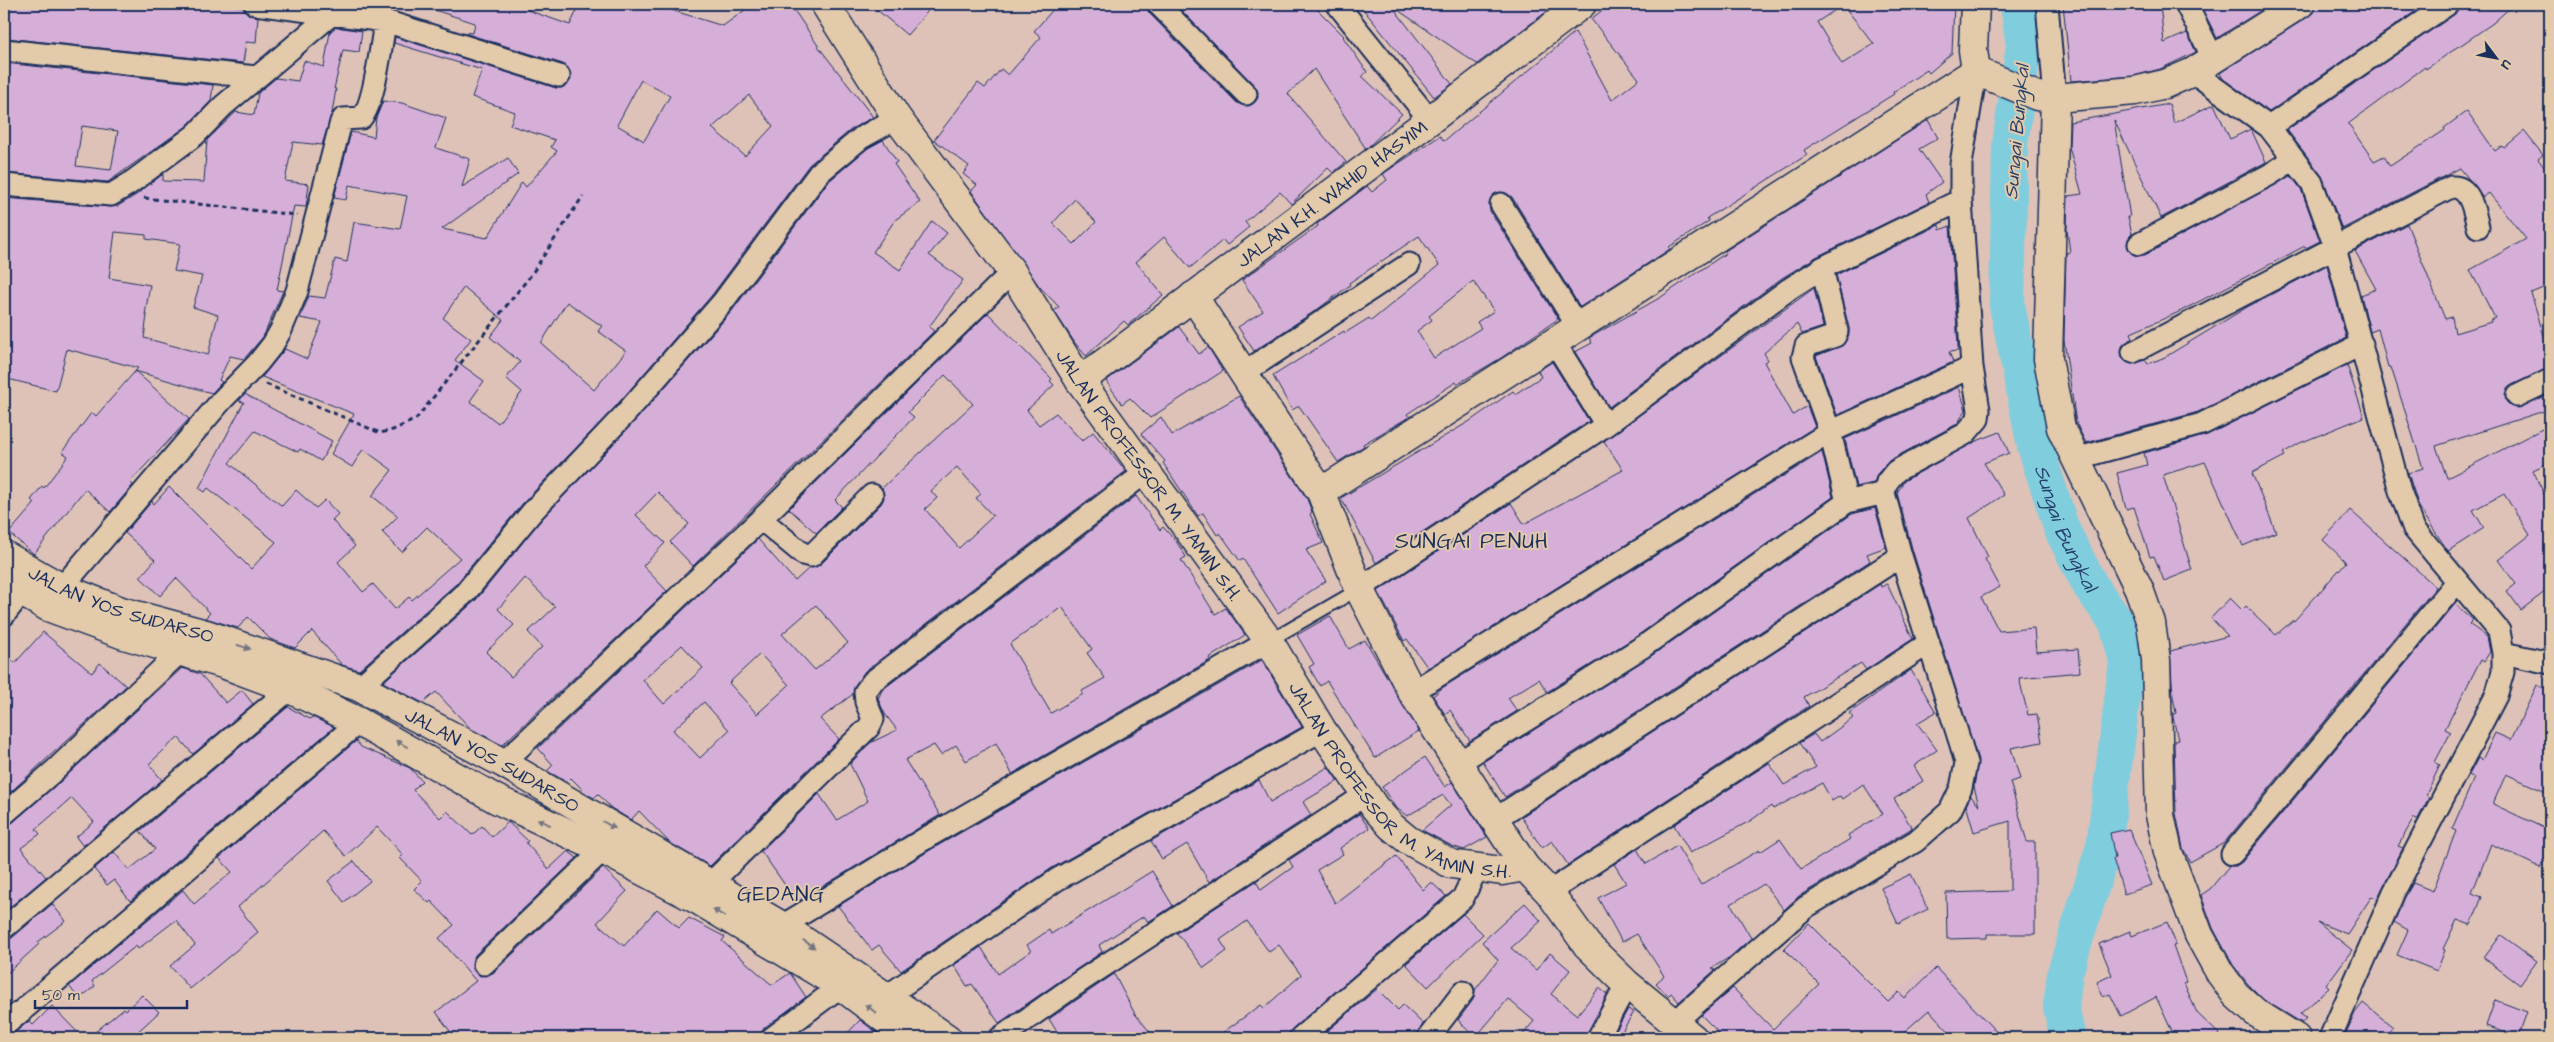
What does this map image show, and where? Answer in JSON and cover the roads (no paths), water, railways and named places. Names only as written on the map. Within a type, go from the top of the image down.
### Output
[{"type":"street","points":[[255,4],[385,21],[560,76]]},
{"type":"street","name":"JALAN PROFESSOR M. YAMIN S.H.","points":[[825,4],[897,118],[1012,272],[1080,381],[1268,641],[1322,730],[1365,795],[1391,826],[1408,840],[1451,864],[1502,871],[1525,867]]},
{"type":"street","points":[[1158,4],[1246,94]]},
{"type":"street","points":[[1337,4],[1430,120]]},
{"type":"street","name":"JALAN K.H. WAHID HASYIM","points":[[1080,381],[1582,4]]},
{"type":"street","points":[[1193,296],[1242,374],[1321,492],[1359,589],[1412,692],[1525,867],[1549,892],[1587,945],[1626,984],[1684,1030],[1806,907],[1916,842],[1950,811],[1961,788],[1966,763],[1901,556],[1884,493],[1887,482],[1896,471],[1973,428],[1978,419],[1979,410],[1972,367],[1961,200],[1962,164],[1976,71],[1973,50],[1975,4]]},
{"type":"street","points":[[2047,4],[2048,359],[2060,428],[2139,589],[2151,624],[2156,660],[2160,815],[2168,852],[2181,889],[2199,935],[2220,973],[2236,995],[2255,1012],[2296,1038]]},
{"type":"street","points":[[2186,4],[2203,66],[2269,127],[2312,183],[2335,247],[2400,491],[2414,529],[2499,631],[2503,653],[2503,672],[2496,696],[2394,892],[2330,1038]]},
{"type":"street","points":[[1976,71],[2046,97],[2135,91],[2165,84],[2203,66],[2300,4]]},
{"type":"street","points":[[2269,127],[2448,4]]},
{"type":"street","points":[[4,185],[111,195],[129,184],[195,135],[223,106],[332,14]]},
{"type":"street","points":[[54,597],[222,400],[273,344],[284,324],[297,291],[341,122],[343,120],[361,118],[364,113],[375,81],[385,21]]},
{"type":"street","points":[[4,50],[256,78]]},
{"type":"street","points":[[1321,492],[1976,71]]},
{"type":"street","points":[[359,687],[466,592],[532,512],[626,413],[722,303],[819,173],[861,138],[897,118]]},
{"type":"street","points":[[2139,244],[2269,175],[2294,158]]},
{"type":"street","points":[[2133,352],[2451,187],[2462,188],[2467,193],[2478,227]]},
{"type":"street","points":[[1359,589],[1606,425],[1789,289],[1822,268],[1961,200]]},
{"type":"street","points":[[1501,204],[1578,327]]},
{"type":"street","points":[[1242,374],[1409,264]]},
{"type":"street","points":[[1822,268],[1837,331],[1835,336],[1806,346],[1803,356],[1830,432],[1847,502]]},
{"type":"street","points":[[503,763],[761,519],[1012,272]]},
{"type":"street","points":[[1555,343],[1606,425]]},
{"type":"street","points":[[2075,459],[2202,424],[2362,344]]},
{"type":"street","points":[[1412,692],[1830,432],[1972,367]]},
{"type":"street","points":[[2517,396],[2550,380]]},
{"type":"street","points":[[710,884],[869,727],[872,719],[866,702],[865,692],[873,681],[1146,472]]},
{"type":"street","points":[[1458,763],[1644,646],[1847,502],[1884,493]]},
{"type":"street","points":[[761,519],[803,554],[811,556],[872,495]]},
{"type":"street","name":"JALAN YOS SUDARSO","points":[[4,555],[54,597],[124,635],[223,664],[290,689],[359,722],[496,799],[603,850],[698,900],[763,924],[887,996],[947,1038]]},
{"type":"street","points":[[1495,819],[1901,556]]},
{"type":"street","points":[[2232,854],[2457,582]]},
{"type":"street","points":[[4,615],[13,588]]},
{"type":"street","name":"JALAN YOS SUDARSO","points":[[13,588],[121,611],[206,634],[359,687],[503,763],[710,884],[907,1038]]},
{"type":"street","points":[[763,924],[941,829],[1268,641]]},
{"type":"street","points":[[1549,892],[1929,644]]},
{"type":"street","points":[[4,814],[55,770],[181,651]]},
{"type":"street","points":[[2503,653],[2550,663]]},
{"type":"street","points":[[4,928],[290,689]]},
{"type":"street","points":[[4,1026],[359,722]]},
{"type":"street","points":[[887,996],[1058,879],[1322,730]]},
{"type":"street","points":[[1000,1038],[1084,979],[1365,795]]},
{"type":"street","points":[[484,964],[603,850]]},
{"type":"street","points":[[1300,1038],[1463,898],[1477,868]]},
{"type":"street","points":[[1598,1038],[1626,984]]},
{"type":"street","points":[[772,1038],[841,986]]},
{"type":"street","points":[[1428,1038],[1463,992]]},
{"type":"lane","points":[[1268,641],[1359,589]]},
{"type":"waterway","name":"Sungai Bungkal","points":[[2018,4],[2024,46],[2010,144],[2007,305],[2035,446],[2062,530],[2091,587],[2117,623],[2127,661],[2104,846],[2065,973],[2061,1007],[2068,1038]]},
{"type":"district","name":"SUNGAI PENUH","points":[[1472,541]]},
{"type":"district","name":"GEDANG","points":[[781,894]]}]
